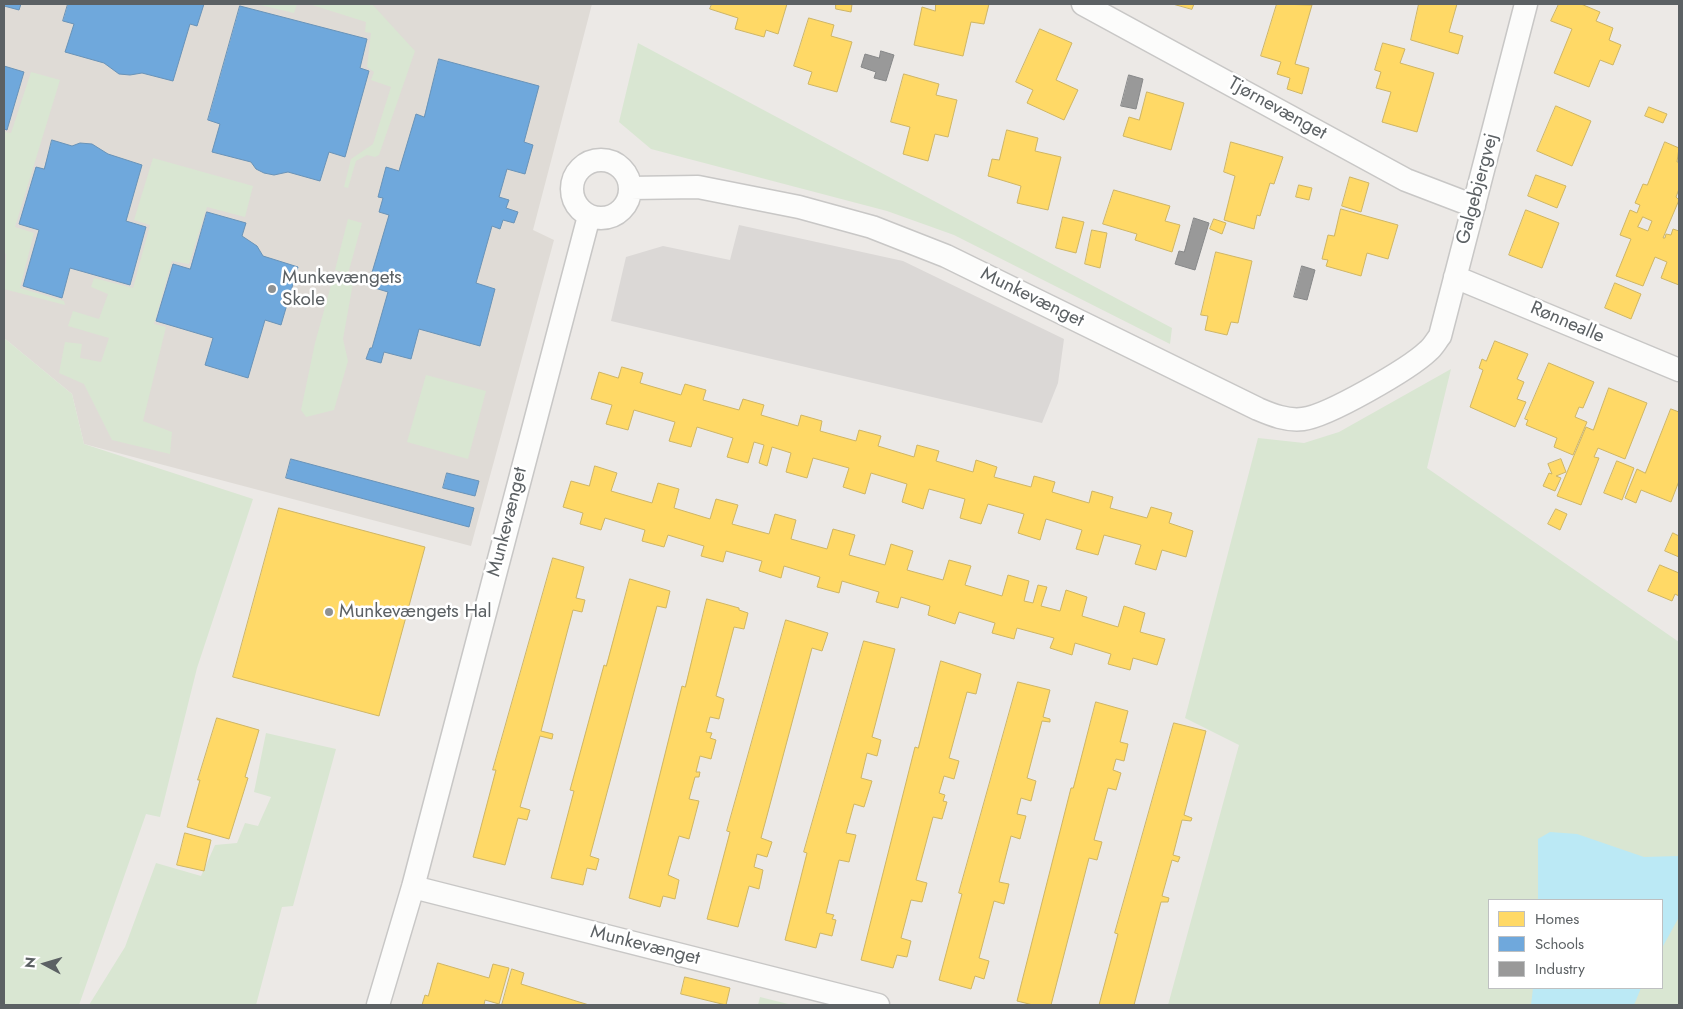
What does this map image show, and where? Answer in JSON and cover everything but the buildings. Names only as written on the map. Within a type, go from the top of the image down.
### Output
[{"type":"street","name":"Tjørnevænget","points":[[1084,4],[1406,180],[1474,206]]},
{"type":"street","name":"Galgebjergvej","points":[[1412,363],[1430,351],[1440,336],[1526,4]]},
{"type":"street","points":[[606,161],[616,164],[623,170],[630,188],[624,207],[617,214],[598,219],[581,211],[572,195],[575,176],[588,163],[606,161]]},
{"type":"street","name":"Munkevænget","points":[[630,188],[698,187],[799,207],[872,227],[946,256],[1280,418],[1301,420],[1323,414],[1412,363]]},
{"type":"street","name":"Munkevænget","points":[[378,1005],[413,887],[589,216]]},
{"type":"street","name":"Rønnealle","points":[[1455,276],[1679,370]]},
{"type":"street","name":"Munkevænget","points":[[413,887],[878,1005]]},
{"type":"shaded area","name":"Munkevængets Skole","points":[[4,4],[592,4],[533,230],[554,240],[471,546],[84,444],[72,394],[4,338]]},
{"type":"shaded area","points":[[739,225],[903,261],[1064,339],[1058,383],[1042,423],[611,321],[626,257],[663,246],[730,260]]},
{"type":"green space","points":[[256,4],[297,4],[294,13]]},
{"type":"green space","points":[[309,4],[372,4],[415,51],[379,155],[375,157],[367,155],[356,161],[348,188],[344,187],[351,159],[373,144],[391,87],[371,80],[374,72],[367,67],[371,33],[365,32],[366,22]]},
{"type":"green space","points":[[638,43],[1172,328],[1170,344],[954,235],[887,211],[651,149],[619,122]]},
{"type":"green space","points":[[31,72],[60,80],[15,227],[34,233],[20,288],[64,301],[65,305],[4,289],[6,254],[4,253],[4,132],[11,133]]},
{"type":"green space","points":[[153,158],[253,186],[245,217],[207,207],[189,264],[172,261],[154,324],[166,327],[143,421],[172,432],[170,454],[112,440],[84,384],[59,373],[65,342],[82,344],[80,358],[101,362],[109,338],[68,326],[73,311],[99,319],[108,294],[91,287],[94,278],[133,288],[150,225],[134,220]]},
{"type":"green space","points":[[348,219],[362,223],[348,274],[335,270]]},
{"type":"green space","points":[[333,278],[353,283],[343,339],[348,361],[334,410],[306,417],[301,410],[315,343]]},
{"type":"green space","points":[[4,338],[72,394],[84,444],[253,499],[197,668],[160,817],[146,814],[79,1005],[4,1005]]},
{"type":"green space","points":[[1451,369],[1427,468],[1679,642],[1679,1005],[1168,1005],[1239,745],[1185,718],[1258,438],[1304,443],[1339,432]]},
{"type":"green space","points":[[426,375],[486,391],[468,459],[407,442]]},
{"type":"green space","points":[[266,733],[336,749],[293,906],[282,907],[256,1005],[89,1005],[125,947],[156,863],[201,876],[215,845],[237,843],[245,823],[258,826],[271,797],[254,792]]},
{"type":"green space","points":[[760,997],[792,1005],[758,1005]]},
{"type":"water","points":[[1550,832],[1577,834],[1644,857],[1679,856],[1679,917],[1663,946],[1663,899],[1538,899],[1538,839]]},
{"type":"water","points":[[1533,989],[1641,989],[1634,1005],[1531,1005]]},
{"type":"place","name":"Munkevængets Skole","points":[[272,289]]},
{"type":"place","name":"Munkevængets Hal","points":[[329,612]]}]
